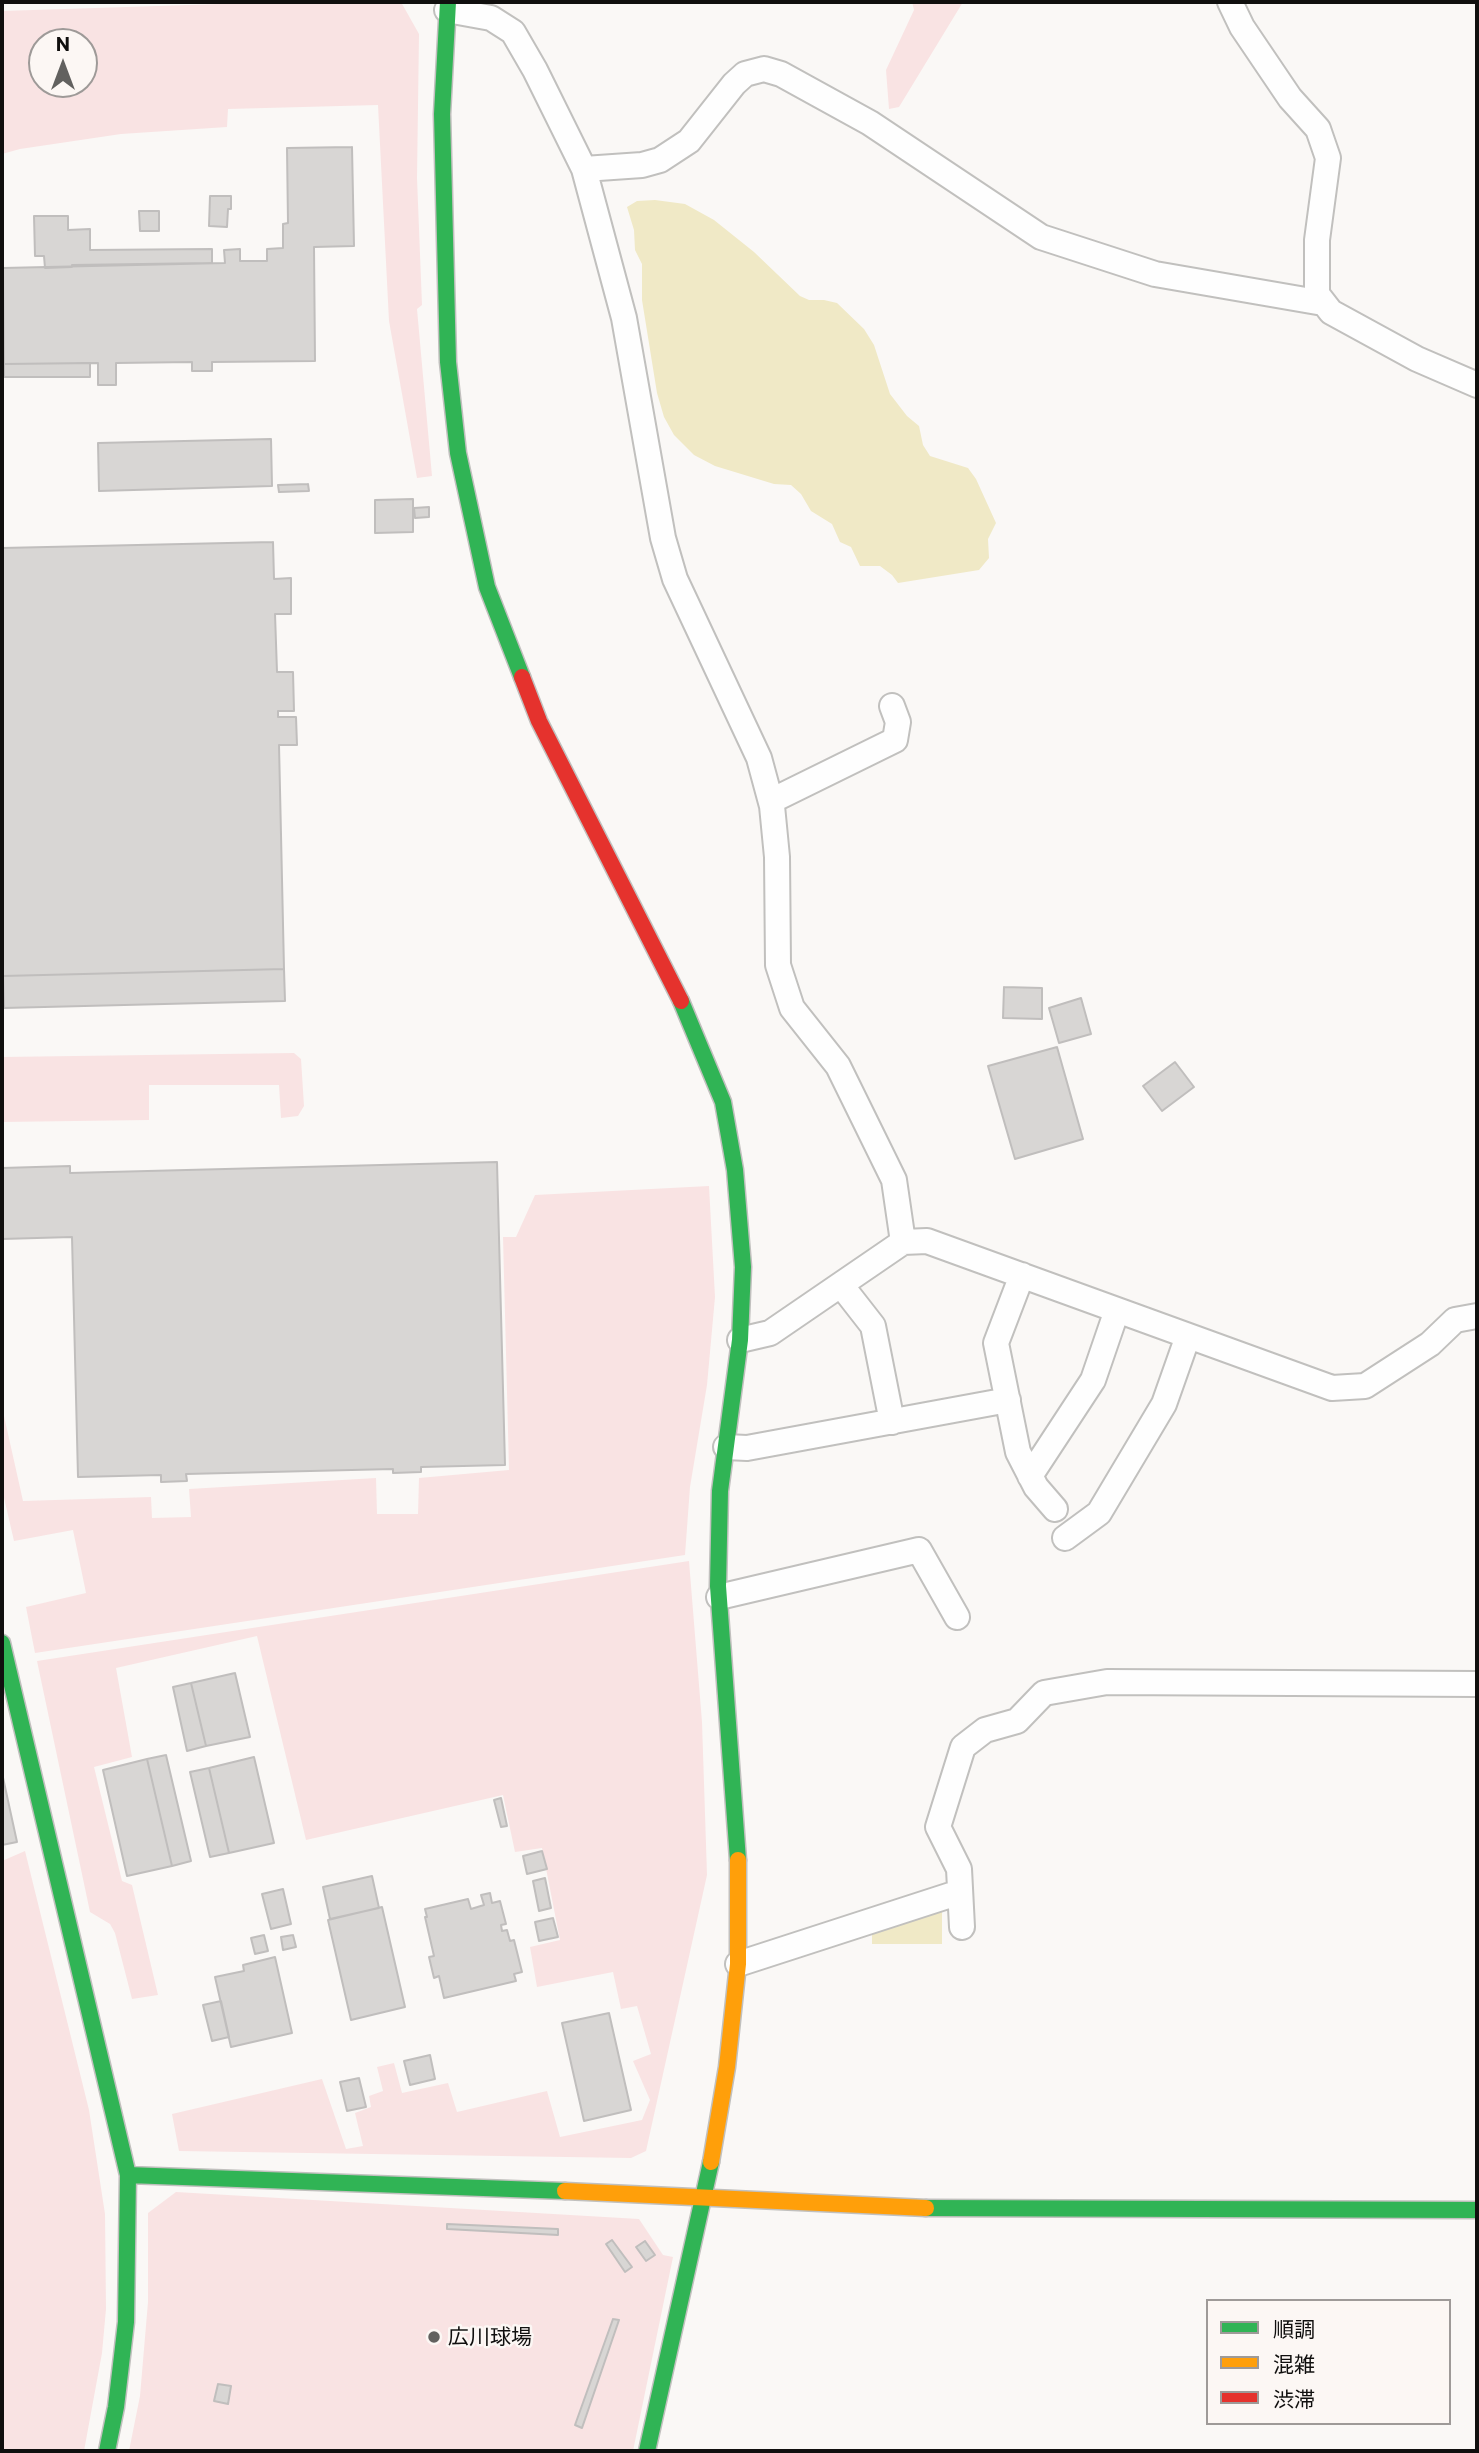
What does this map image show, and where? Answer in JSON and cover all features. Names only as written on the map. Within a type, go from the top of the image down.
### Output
[{"type":"street","points":[[1230,2],[1242,27],[1290,98],[1318,129],[1328,158],[1317,240],[1317,294],[1331,312],[1417,359],[1477,385]]},
{"type":"street","points":[[647,2451],[705,2196],[727,2067],[738,1964],[738,1839],[719,1597],[720,1491],[740,1340],[743,1267],[735,1170],[723,1102],[689,1018],[538,721],[487,587],[458,453],[448,362],[442,114],[448,6],[491,18],[513,32],[536,70],[584,169],[624,318],[663,538],[676,579],[759,758],[771,801],[777,857],[778,965],[792,1009],[838,1066],[894,1180],[903,1242]]},
{"type":"street","points":[[584,169],[642,165],[660,160],[689,141],[745,74],[764,69],[781,74],[870,123],[1041,237],[1155,274],[1323,303]]},
{"type":"street","points":[[771,801],[895,740],[898,722],[892,706]]},
{"type":"street","points":[[740,1340],[770,1333],[903,1242],[927,1241],[1332,1388],[1365,1386],[1430,1344],[1455,1320],[1477,1316]]},
{"type":"street","points":[[1022,1275],[996,1343],[1018,1452],[1036,1487],[1055,1509]]},
{"type":"street","points":[[841,1285],[873,1325],[892,1422]]},
{"type":"street","points":[[1030,1476],[1093,1380],[1118,1310]]},
{"type":"street","points":[[1065,1538],[1099,1513],[1164,1404],[1188,1336]]},
{"type":"street","points":[[726,1447],[747,1448],[1008,1401]]},
{"type":"street","points":[[719,1597],[919,1550],[957,1617]]},
{"type":"street","points":[[2,1643],[128,2175],[126,2322],[117,2407],[107,2451]]},
{"type":"street","points":[[962,1927],[959,1869],[938,1827],[963,1747],[985,1730],[1017,1720],[1044,1693],[1108,1682],[1477,1684]]},
{"type":"street","points":[[738,1964],[960,1892]]},
{"type":"street","points":[[128,2175],[705,2196],[916,2208],[1477,2210]]},
{"type":"shaded area","points":[[282,2],[401,2],[419,34],[417,178],[422,305],[417,309],[432,476],[417,478],[389,321],[378,105],[228,109],[227,127],[121,134],[2,154],[2,11]]},
{"type":"shaded area","points":[[912,2],[963,2],[899,107],[889,109],[886,70],[914,10]]},
{"type":"shaded area","points":[[655,200],[685,204],[714,220],[754,252],[800,296],[809,300],[837,303],[864,329],[874,345],[890,394],[907,416],[919,426],[923,445],[930,456],[968,468],[976,479],[996,523],[988,539],[989,558],[979,570],[898,583],[880,566],[860,566],[851,547],[840,542],[832,524],[811,511],[801,494],[791,485],[774,484],[715,466],[694,455],[674,435],[664,417],[657,393],[642,300],[642,264],[635,250],[634,230],[627,207],[637,201]]},
{"type":"shaded area","points":[[294,1053],[301,1059],[304,1106],[298,1116],[281,1118],[279,1085],[149,1085],[149,1120],[2,1122],[2,1057]]},
{"type":"shaded area","points":[[709,1186],[715,1297],[707,1385],[690,1487],[685,1555],[35,1653],[26,1607],[86,1593],[73,1530],[14,1541],[2,1489],[2,1407],[23,1501],[151,1497],[152,1518],[191,1517],[189,1489],[376,1478],[377,1514],[418,1514],[419,1478],[509,1470],[503,1237],[516,1237],[535,1195]]},
{"type":"shaded area","points":[[689,1561],[702,1722],[707,1875],[646,2151],[631,2158],[179,2151],[172,2114],[322,2079],[346,2149],[363,2146],[355,2113],[371,2107],[369,2096],[383,2091],[377,2067],[394,2063],[402,2093],[448,2083],[457,2112],[547,2091],[560,2137],[642,2120],[650,2100],[633,2061],[651,2054],[637,2006],[621,2009],[613,1972],[537,1987],[530,1947],[560,1940],[542,1848],[515,1852],[503,1795],[306,1840],[257,1636],[116,1668],[132,1757],[94,1767],[122,1881],[132,1885],[158,1995],[132,1999],[115,1933],[110,1924],[90,1912],[37,1661]]},
{"type":"shaded area","points":[[25,1851],[89,2110],[105,2214],[106,2309],[102,2353],[84,2451],[2,2451],[2,1861]]},
{"type":"shaded area","points":[[942,1909],[942,1944],[872,1944],[872,1931]]},
{"type":"shaded area","name":"広川球場","points":[[176,2192],[639,2219],[663,2255],[673,2257],[633,2451],[129,2451],[140,2396],[148,2302],[148,2213]]},
{"type":"building","points":[[352,147],[354,246],[314,247],[315,361],[212,362],[212,371],[192,371],[192,362],[116,363],[116,385],[98,385],[98,363],[4,364],[3,268],[225,263],[224,250],[240,249],[240,261],[267,261],[267,249],[283,248],[283,224],[288,223],[287,148]]},
{"type":"building","points":[[210,196],[231,196],[227,227],[209,226]]},
{"type":"building","points":[[139,211],[159,211],[159,231],[140,231]]},
{"type":"building","points":[[34,216],[68,216],[68,230],[90,229],[90,250],[212,249],[212,263],[72,265],[45,268],[44,256],[35,256]]},
{"type":"building","points":[[90,363],[90,377],[4,377],[4,364]]},
{"type":"building","points":[[271,439],[272,486],[99,491],[98,443]]},
{"type":"building","points":[[308,484],[309,491],[279,492],[278,485]]},
{"type":"building","points":[[413,499],[413,532],[375,533],[375,500]]},
{"type":"building","points":[[429,507],[429,517],[415,518],[414,508]]},
{"type":"building","points":[[273,542],[274,579],[291,578],[291,614],[275,614],[277,672],[293,672],[294,711],[278,711],[278,717],[296,717],[297,745],[279,745],[284,969],[3,976],[2,548]]},
{"type":"building","points":[[284,969],[285,1001],[4,1008],[3,976]]},
{"type":"building","points":[[1004,987],[1042,988],[1042,1019],[1003,1018]]},
{"type":"building","points":[[1081,998],[1091,1034],[1059,1043],[1049,1008]]},
{"type":"building","points":[[1057,1047],[1083,1139],[1015,1159],[988,1066]]},
{"type":"building","points":[[1175,1062],[1194,1087],[1162,1111],[1143,1086]]},
{"type":"building","points":[[497,1162],[505,1465],[421,1467],[421,1472],[393,1473],[393,1469],[186,1474],[187,1481],[161,1482],[161,1475],[78,1477],[72,1237],[2,1239],[2,1168],[70,1166],[70,1173]]},
{"type":"building","points":[[235,1673],[250,1737],[206,1746],[191,1683]]},
{"type":"building","points":[[191,1683],[206,1746],[187,1751],[173,1687]]},
{"type":"building","points":[[166,1755],[191,1861],[172,1866],[147,1759]]},
{"type":"building","points":[[254,1757],[274,1843],[229,1853],[209,1768]]},
{"type":"building","points":[[147,1759],[172,1866],[127,1876],[103,1770]]},
{"type":"building","points":[[209,1768],[229,1853],[210,1857],[190,1772]]},
{"type":"building","points":[[2,1773],[17,1842],[2,1845]]},
{"type":"building","points":[[501,1798],[507,1826],[501,1827],[494,1800]]},
{"type":"building","points":[[542,1851],[547,1869],[527,1874],[523,1856]]},
{"type":"building","points":[[372,1876],[379,1908],[330,1919],[323,1887]]},
{"type":"building","points":[[545,1878],[551,1908],[539,1911],[533,1881]]},
{"type":"building","points":[[283,1889],[291,1924],[271,1929],[262,1894]]},
{"type":"building","points":[[490,1893],[492,1903],[500,1901],[506,1924],[501,1925],[502,1931],[507,1930],[510,1941],[514,1940],[522,1972],[514,1974],[516,1981],[444,1998],[439,1976],[434,1978],[429,1957],[434,1956],[425,1909],[468,1899],[471,1909],[484,1905],[481,1895]]},
{"type":"building","points":[[382,1907],[405,2007],[351,2020],[328,1920]]},
{"type":"building","points":[[553,1918],[558,1937],[539,1941],[535,1922]]},
{"type":"building","points":[[264,1935],[268,1951],[255,1954],[251,1938]]},
{"type":"building","points":[[293,1935],[296,1947],[283,1950],[281,1937]]},
{"type":"building","points":[[275,1957],[292,2033],[231,2047],[215,1977],[244,1971],[243,1965]]},
{"type":"building","points":[[221,2001],[229,2037],[212,2041],[203,2005]]},
{"type":"building","points":[[609,2013],[631,2110],[584,2121],[562,2023]]},
{"type":"building","points":[[430,2055],[435,2079],[410,2085],[404,2061]]},
{"type":"building","points":[[359,2078],[366,2107],[347,2111],[340,2082]]},
{"type":"building","points":[[447,2224],[558,2229],[558,2235],[447,2229]]},
{"type":"building","points":[[612,2240],[632,2267],[625,2272],[606,2244]]},
{"type":"building","points":[[645,2241],[655,2255],[646,2261],[636,2247]]},
{"type":"building","points":[[613,2319],[619,2320],[582,2428],[575,2425]]},
{"type":"building","points":[[218,2384],[231,2386],[228,2404],[214,2401]]},
{"type":"traffic: fast","points":[[448,2],[442,114],[448,362],[458,453],[487,587],[522,677]]},
{"type":"traffic: fast","points":[[681,1001],[723,1102],[735,1170],[743,1267],[740,1340],[720,1491],[718,1586],[738,1860]]},
{"type":"traffic: fast","points":[[2,1643],[128,2175],[126,2322],[116,2407],[107,2451]]},
{"type":"traffic: fast","points":[[647,2451],[711,2162]]},
{"type":"traffic: fast","points":[[128,2175],[565,2191]]},
{"type":"traffic: fast","points":[[926,2208],[1477,2210]]},
{"type":"traffic: slow","points":[[711,2162],[727,2067],[738,1964],[738,1860]]},
{"type":"traffic: slow","points":[[565,2191],[926,2208]]},
{"type":"traffic: jam","points":[[522,677],[539,721],[681,1001]]},
{"type":"place","name":"広川球場","points":[[434,2337]]}]
